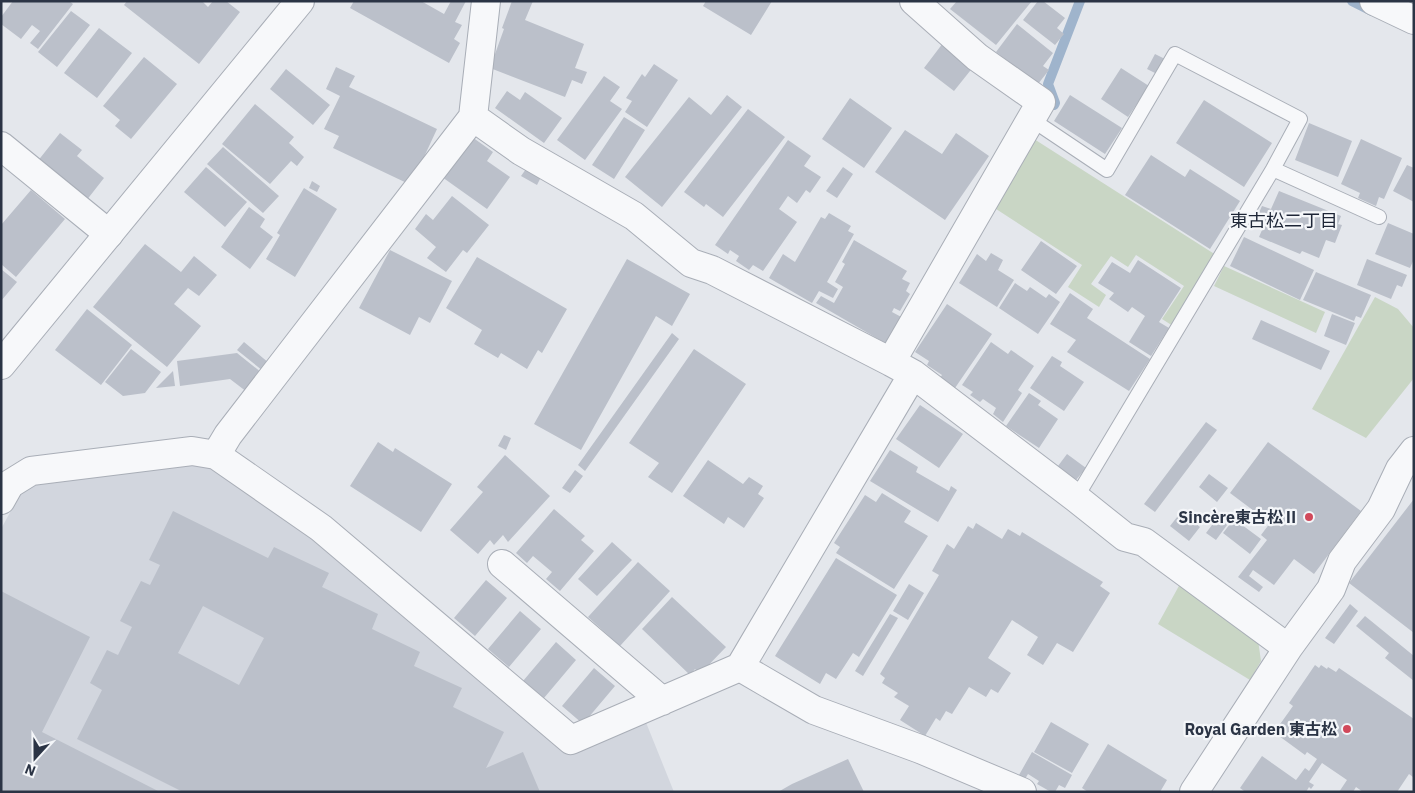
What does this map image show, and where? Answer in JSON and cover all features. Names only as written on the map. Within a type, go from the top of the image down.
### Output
[{"type":"street","points":[[1,364],[300,1]]},
{"type":"street","points":[[216,455],[228,435],[473,117],[486,1]]},
{"type":"street","points":[[4,488],[31,471],[192,451],[216,455],[321,528],[571,740],[740,667],[902,368],[1038,123],[1041,102],[977,57],[914,1]]},
{"type":"street","points":[[1374,1],[1414,20]]},
{"type":"street","points":[[473,117],[521,150],[634,216],[691,263],[712,270],[902,368],[1125,537],[1144,542],[1288,648]]},
{"type":"street","points":[[1,146],[109,234]]},
{"type":"street","points":[[1194,792],[1288,648],[1331,589],[1342,561],[1380,509],[1400,469],[1414,451]]},
{"type":"street","points":[[502,564],[662,701]]},
{"type":"street","points":[[740,667],[814,710],[920,750],[1022,792]]},
{"type":"lane","points":[[1038,123],[1107,170],[1175,54],[1300,119],[1273,169],[1076,498]]},
{"type":"lane","points":[[1273,169],[1379,217]]},
{"type":"shaded area","points":[[181,460],[196,466],[200,462],[254,490],[571,752],[645,720],[674,792],[1,792],[1,529],[27,481]]},
{"type":"green space","points":[[1034,139],[1216,255],[1173,326],[1162,319],[1184,286],[1136,255],[1128,267],[1111,256],[1091,284],[1106,295],[1099,307],[1068,287],[1082,265],[993,207]]},
{"type":"green space","points":[[1224,266],[1325,312],[1316,333],[1214,286]]},
{"type":"green space","points":[[1375,297],[1398,309],[1414,328],[1414,378],[1366,438],[1312,409]]},
{"type":"green space","points":[[1180,584],[1258,640],[1261,661],[1250,680],[1158,624]]},
{"type":"building","points":[[13,1],[69,1],[73,4],[38,49],[30,43],[40,31],[32,25],[21,39],[1,24],[1,17]]},
{"type":"building","points":[[127,1],[202,1],[208,7],[213,1],[226,1],[240,12],[199,64],[124,5]]},
{"type":"building","points":[[354,1],[421,1],[444,14],[451,1],[466,1],[455,22],[462,25],[454,39],[460,43],[449,63],[350,8]]},
{"type":"building","points":[[512,1],[533,1],[525,20],[584,44],[575,68],[587,72],[582,84],[572,80],[565,97],[490,68]]},
{"type":"building","points":[[706,1],[772,1],[751,35],[703,6]]},
{"type":"building","points":[[957,1],[1032,1],[996,45],[950,9]]},
{"type":"building","points":[[1038,1],[1043,1],[1065,18],[1057,28],[1064,34],[1055,45],[1023,20]]},
{"type":"building","points":[[71,11],[90,25],[57,67],[38,52]]},
{"type":"building","points":[[1017,24],[1053,53],[1043,66],[1049,70],[1038,84],[996,52]]},
{"type":"building","points":[[99,28],[132,53],[97,98],[64,73]]},
{"type":"building","points":[[943,43],[974,66],[954,91],[924,68]]},
{"type":"building","points":[[1155,54],[1165,59],[1157,74],[1147,69]]},
{"type":"building","points":[[144,57],[177,84],[131,139],[115,126],[120,120],[103,106]]},
{"type":"building","points":[[654,64],[678,80],[647,127],[625,112],[632,101],[626,98],[642,74],[645,77]]},
{"type":"building","points":[[336,67],[355,76],[349,87],[437,129],[411,185],[333,148],[339,136],[324,129],[340,96],[326,89]]},
{"type":"building","points":[[1121,68],[1149,86],[1128,117],[1101,99]]},
{"type":"building","points":[[286,69],[330,105],[313,125],[270,89]]},
{"type":"building","points":[[604,76],[620,87],[610,101],[622,109],[585,160],[557,140]]},
{"type":"building","points":[[507,91],[520,100],[525,92],[562,118],[544,143],[495,108]]},
{"type":"building","points":[[727,95],[742,107],[662,207],[625,177],[689,97],[711,115]]},
{"type":"building","points":[[1070,95],[1122,128],[1105,154],[1054,121]]},
{"type":"building","points":[[850,98],[892,128],[864,168],[822,139]]},
{"type":"building","points":[[1204,100],[1272,143],[1244,187],[1176,143]]},
{"type":"building","points":[[255,104],[294,137],[289,143],[304,157],[297,166],[291,161],[270,184],[222,144]]},
{"type":"building","points":[[748,109],[785,137],[723,217],[706,204],[704,207],[684,192]]},
{"type":"building","points":[[624,117],[645,130],[614,179],[592,165]]},
{"type":"building","points":[[1309,123],[1352,141],[1338,177],[1295,160]]},
{"type":"building","points":[[905,130],[942,154],[956,133],[989,156],[945,220],[875,172]]},
{"type":"building","points":[[60,133],[82,150],[77,156],[104,178],[86,201],[37,162]]},
{"type":"building","points":[[472,137],[493,152],[487,161],[510,177],[487,209],[442,177]]},
{"type":"building","points":[[1361,139],[1402,158],[1384,199],[1379,197],[1376,206],[1358,198],[1360,193],[1341,184]]},
{"type":"building","points":[[788,140],[811,156],[804,166],[821,177],[810,193],[806,190],[797,203],[788,196],[779,209],[797,222],[763,271],[753,265],[749,270],[736,261],[739,256],[730,250],[728,254],[715,245]]},
{"type":"building","points":[[223,147],[279,196],[263,213],[207,164]]},
{"type":"building","points":[[1151,155],[1185,177],[1190,169],[1240,201],[1210,249],[1125,195]]},
{"type":"building","points":[[1407,165],[1414,168],[1414,202],[1393,191]]},
{"type":"building","points":[[206,167],[247,202],[225,227],[184,192]]},
{"type":"building","points":[[843,167],[853,174],[837,198],[826,191]]},
{"type":"building","points":[[526,169],[541,177],[537,185],[521,176]]},
{"type":"building","points":[[312,181],[320,186],[317,192],[309,188]]},
{"type":"building","points":[[304,188],[337,209],[295,277],[266,259],[280,235],[277,233]]},
{"type":"building","points":[[31,190],[65,219],[16,277],[1,264],[1,225]]},
{"type":"building","points":[[1279,191],[1341,216],[1338,224],[1342,225],[1335,243],[1326,240],[1319,258],[1302,251],[1300,254],[1259,237],[1262,230],[1253,226],[1262,206],[1271,209]]},
{"type":"building","points":[[452,196],[489,225],[467,253],[463,250],[446,272],[427,258],[436,247],[415,229],[426,214],[433,220]]},
{"type":"building","points":[[249,207],[265,219],[260,227],[273,237],[250,269],[221,247]]},
{"type":"building","points":[[829,213],[851,226],[848,231],[854,234],[827,282],[838,289],[833,298],[819,291],[812,303],[769,278],[783,254],[795,262],[821,217],[825,219]]},
{"type":"building","points":[[1388,223],[1414,234],[1414,259],[1410,268],[1375,254]]},
{"type":"building","points":[[1244,237],[1314,270],[1300,300],[1230,266]]},
{"type":"building","points":[[854,240],[907,271],[902,279],[910,283],[906,291],[910,294],[900,311],[894,308],[892,312],[905,319],[887,344],[816,303],[821,296],[834,303],[843,287],[835,282],[845,264],[842,262]]},
{"type":"building","points":[[1041,241],[1077,266],[1056,294],[1021,270]]},
{"type":"building","points":[[145,244],[181,272],[194,256],[217,275],[199,296],[188,288],[174,304],[201,326],[167,367],[93,307]]},
{"type":"building","points":[[390,250],[452,281],[430,323],[419,317],[410,335],[359,308]]},
{"type":"building","points":[[991,253],[1003,260],[998,270],[1014,280],[997,307],[959,283],[977,254],[986,261]]},
{"type":"building","points":[[477,257],[567,309],[542,353],[538,350],[527,369],[501,353],[498,358],[474,344],[482,330],[446,308]]},
{"type":"building","points":[[627,259],[690,294],[672,326],[656,316],[581,450],[534,424]]},
{"type":"building","points":[[1367,259],[1407,275],[1402,287],[1397,285],[1391,299],[1357,285]]},
{"type":"building","points":[[1138,260],[1181,288],[1159,322],[1169,328],[1151,356],[1129,342],[1145,316],[1132,307],[1128,312],[1109,299],[1114,293],[1098,283],[1112,262],[1130,273]]},
{"type":"building","points":[[1,269],[17,282],[1,301]]},
{"type":"building","points":[[1316,272],[1371,295],[1361,318],[1356,316],[1354,321],[1303,300]]},
{"type":"building","points":[[1015,283],[1027,291],[1030,287],[1046,298],[1049,294],[1060,302],[1038,334],[999,308]]},
{"type":"building","points":[[1070,293],[1093,309],[1087,318],[1150,359],[1129,391],[1067,352],[1076,340],[1050,324]]},
{"type":"building","points":[[947,304],[992,334],[955,388],[940,378],[942,375],[927,365],[929,361],[915,352]]},
{"type":"building","points":[[87,309],[132,345],[101,385],[55,350]]},
{"type":"building","points":[[1332,314],[1355,323],[1346,345],[1324,336]]},
{"type":"building","points":[[1261,320],[1330,351],[1321,370],[1252,339]]},
{"type":"building","points":[[672,333],[679,339],[585,471],[578,465]]},
{"type":"building","points":[[244,342],[269,363],[263,371],[237,350]]},
{"type":"building","points":[[991,342],[1008,354],[1011,350],[1034,366],[1018,390],[1022,393],[1003,422],[993,414],[996,408],[983,399],[980,402],[970,395],[973,392],[962,385]]},
{"type":"building","points":[[131,349],[161,372],[145,393],[123,396],[105,382]]},
{"type":"building","points":[[694,349],[746,384],[672,493],[648,477],[659,463],[629,443]]},
{"type":"building","points":[[237,353],[262,373],[247,392],[230,379],[180,386],[177,361]]},
{"type":"building","points":[[1052,356],[1062,362],[1060,366],[1084,382],[1064,411],[1030,388]]},
{"type":"building","points":[[173,371],[175,386],[156,388]]},
{"type":"building","points":[[1029,393],[1041,401],[1038,405],[1058,419],[1039,448],[1006,426]]},
{"type":"building","points":[[920,405],[963,434],[939,468],[896,439]]},
{"type":"building","points":[[1206,422],[1217,430],[1155,512],[1144,504]]},
{"type":"building","points":[[504,435],[511,438],[506,450],[498,446]]},
{"type":"building","points":[[378,442],[393,452],[395,448],[452,484],[421,532],[350,486]]},
{"type":"building","name":"Sincère東古松Ⅱ","points":[[1268,442],[1361,511],[1314,574],[1294,559],[1274,585],[1253,570],[1249,576],[1263,587],[1259,592],[1238,577],[1267,540],[1261,535],[1270,523],[1230,493]]},
{"type":"building","points":[[890,450],[918,467],[916,472],[949,491],[951,486],[957,490],[938,522],[870,481]]},
{"type":"building","points":[[1067,454],[1086,468],[1076,480],[1058,466]]},
{"type":"building","points":[[505,455],[550,496],[508,542],[503,535],[494,545],[490,540],[478,554],[450,530],[483,492],[477,487]]},
{"type":"building","points":[[708,460],[743,484],[749,477],[763,486],[758,494],[764,498],[744,528],[728,517],[724,524],[683,496]]},
{"type":"building","points":[[575,470],[583,476],[570,493],[562,488]]},
{"type":"building","points":[[1209,474],[1228,488],[1217,502],[1199,487]]},
{"type":"building","points":[[882,493],[911,511],[904,522],[928,536],[894,589],[836,553],[840,547],[834,543],[865,495],[876,502]]},
{"type":"building","points":[[1414,499],[1414,633],[1349,583]]},
{"type":"building","points":[[554,509],[585,536],[581,540],[594,551],[560,591],[546,579],[552,572],[533,556],[527,563],[516,553]]},
{"type":"building","points":[[173,511],[268,558],[274,547],[329,573],[322,587],[378,614],[372,629],[420,652],[414,666],[462,688],[453,707],[504,732],[486,768],[523,752],[540,792],[183,792],[77,739],[102,690],[90,683],[107,650],[118,655],[132,627],[120,621],[141,581],[150,585],[160,565],[149,560]],"holes":[[[203,606],[264,638],[239,685],[178,653]]]},
{"type":"building","points":[[1181,512],[1200,527],[1189,541],[1170,526]]},
{"type":"building","points":[[1218,517],[1227,525],[1216,540],[1206,533]]},
{"type":"building","points":[[1234,519],[1261,539],[1250,554],[1223,533]]},
{"type":"building","points":[[976,523],[1002,539],[1008,529],[1020,536],[1022,532],[1103,582],[1100,586],[1110,593],[1073,652],[1057,643],[1043,665],[1027,655],[1038,637],[1012,620],[988,658],[1011,673],[998,693],[991,689],[986,697],[969,687],[952,714],[946,711],[940,721],[936,718],[925,736],[900,720],[909,706],[894,697],[898,693],[882,683],[885,678],[880,674],[939,575],[932,571],[947,544],[954,549],[968,526],[973,529]]},
{"type":"building","points":[[612,542],[632,560],[597,596],[578,579]]},
{"type":"building","points":[[836,558],[897,595],[859,657],[853,653],[836,679],[826,673],[820,684],[775,656]]},
{"type":"building","points":[[638,562],[670,591],[620,646],[588,617]]},
{"type":"building","points":[[486,580],[507,598],[475,636],[454,618]]},
{"type":"building","points":[[909,584],[924,593],[908,620],[893,611]]},
{"type":"building","points":[[1,591],[90,637],[42,732],[160,792],[1,792]]},
{"type":"building","points":[[672,597],[726,647],[700,674],[695,669],[690,675],[642,629]]},
{"type":"building","points":[[1350,604],[1358,611],[1334,644],[1325,638]]},
{"type":"building","points":[[520,611],[541,629],[509,667],[488,649]]},
{"type":"building","points":[[890,614],[898,618],[863,676],[855,671]]},
{"type":"building","points":[[1365,616],[1414,656],[1414,681],[1385,658],[1389,653],[1356,626]]},
{"type":"building","points":[[556,642],[576,660],[544,698],[523,681]]},
{"type":"building","name":"Royal Garden 東古松","points":[[1315,665],[1319,668],[1321,665],[1327,669],[1328,667],[1336,672],[1339,668],[1414,719],[1414,775],[1413,777],[1409,774],[1397,792],[1363,792],[1356,787],[1353,792],[1339,792],[1347,780],[1322,763],[1309,782],[1314,785],[1311,789],[1309,787],[1306,792],[1243,792],[1240,788],[1262,756],[1296,780],[1305,768],[1309,771],[1317,759],[1307,752],[1305,755],[1279,736],[1283,731],[1278,727],[1293,706],[1289,703]]},
{"type":"building","points":[[594,668],[615,686],[583,724],[562,706]]},
{"type":"building","points":[[1051,722],[1089,744],[1072,773],[1034,752]]},
{"type":"building","points":[[1108,744],[1167,780],[1160,792],[1088,792],[1082,788]]},
{"type":"building","points":[[1032,752],[1072,775],[1065,788],[1059,785],[1055,792],[1051,792],[1037,784],[1039,781],[1028,774],[1025,779],[1019,775]]},
{"type":"building","points":[[848,759],[864,792],[778,792],[792,784]]},
{"type":"waterway","points":[[1054,105],[1055,103],[1048,84],[1080,1]]},
{"type":"waterway","points":[[1352,1],[1372,11]]},
{"type":"place","name":"Sincère東古松Ⅱ","points":[[1309,517]]},
{"type":"place","name":"Royal Garden 東古松","points":[[1347,729]]},
{"type":"district","name":"東古松二丁目","points":[[1284,220]]}]
